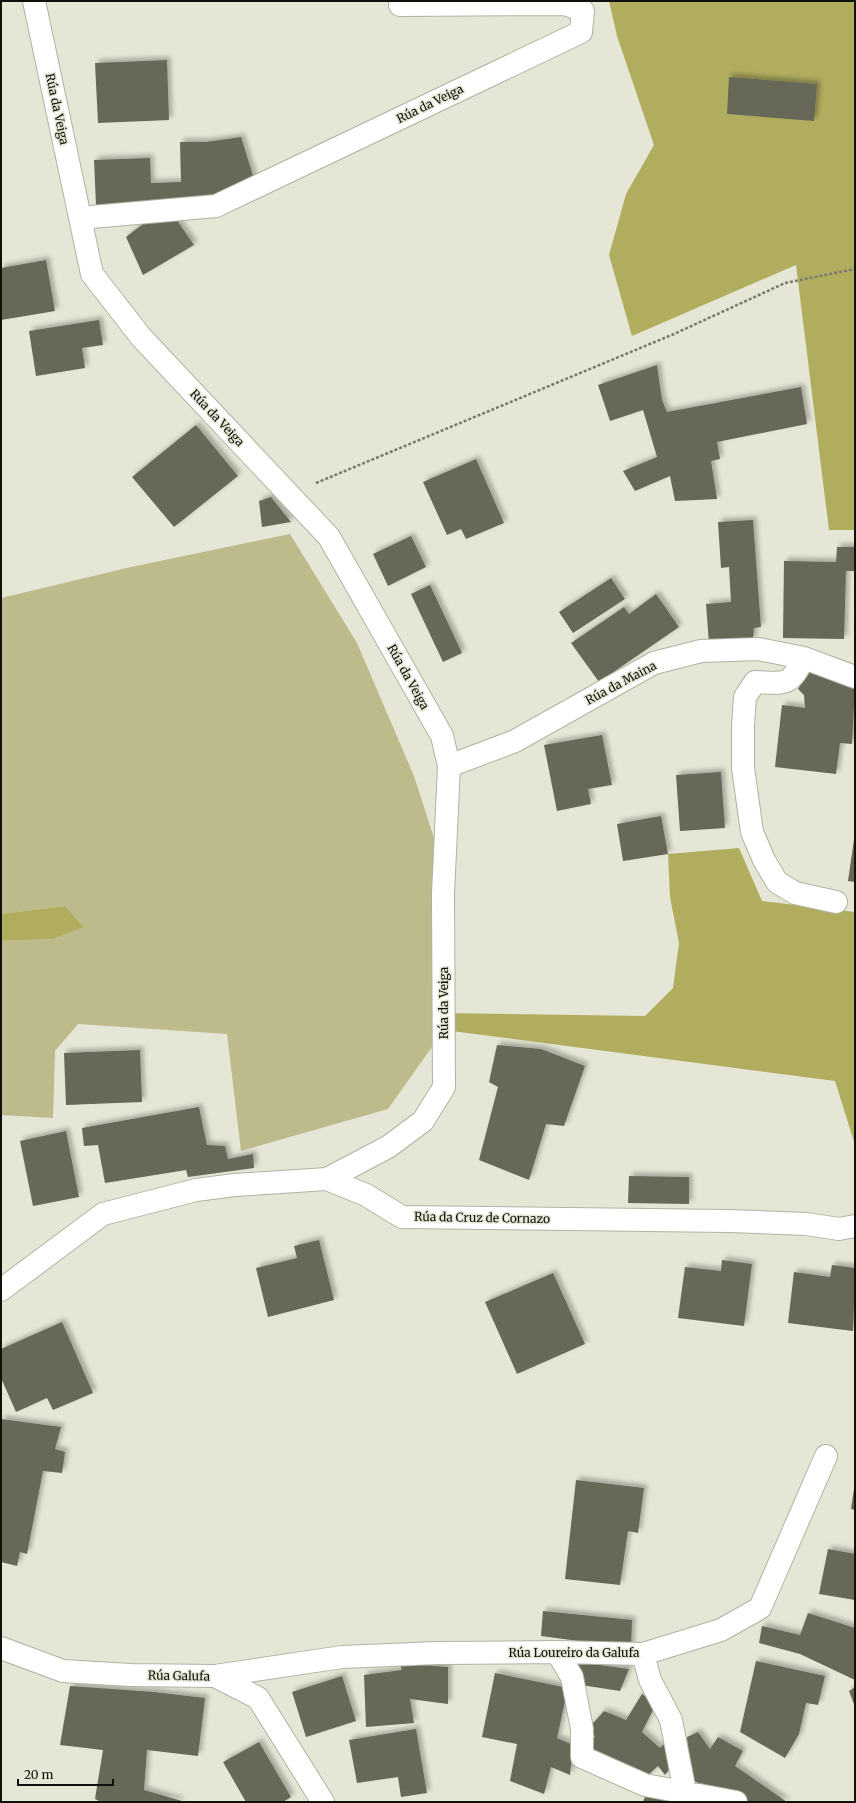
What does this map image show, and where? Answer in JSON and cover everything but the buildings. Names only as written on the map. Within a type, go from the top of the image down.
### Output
[{"type":"street","name":"Rúa da Veiga","points":[[34,1],[92,274],[141,338],[329,537],[442,736],[450,766],[443,894],[444,1086],[423,1121],[388,1147],[327,1180]]},
{"type":"street","name":"Rúa da Veiga","points":[[80,218],[216,206],[581,32],[583,11],[565,4],[400,5]]},
{"type":"street","name":"Rúa da Maina","points":[[450,766],[515,741],[654,663],[701,651],[758,648],[804,658],[855,676]]},
{"type":"street","points":[[804,658],[794,677],[782,683],[755,682],[745,698],[743,768],[747,806],[752,832],[764,860],[777,882],[796,893],[836,902]]},
{"type":"street","name":"Rúa da Cruz de Cornazo","points":[[1,1290],[104,1214],[196,1190],[235,1185],[327,1180],[366,1195],[402,1217],[729,1221],[806,1224],[839,1228],[855,1226]]},
{"type":"street","name":"Rúa Loureiro da Galufa","points":[[215,1676],[342,1657],[437,1653],[557,1652],[643,1654],[722,1630],[760,1608],[826,1456]]},
{"type":"street","name":"Rúa Galufa","points":[[1,1648],[63,1671],[131,1676],[215,1676],[258,1698],[323,1802]]},
{"type":"street","points":[[557,1652],[572,1676],[582,1729],[582,1757],[645,1785],[736,1802]]},
{"type":"street","points":[[643,1654],[650,1680],[672,1720],[685,1792]]},
{"type":"path","points":[[290,494],[674,334],[785,283],[855,269]]},
{"type":"shaded area","points":[[609,1],[855,1],[855,530],[829,530],[796,265],[632,336],[609,255],[626,194],[654,145],[617,36]]},
{"type":"shaded area","points":[[290,534],[357,643],[414,776],[444,869],[444,1030],[388,1109],[241,1151],[227,1034],[78,1024],[55,1051],[53,1118],[1,1115],[1,941],[52,939],[65,906],[1,914],[1,598],[131,567]]},
{"type":"shaded area","points":[[739,848],[762,901],[855,912],[855,1145],[835,1081],[444,1030],[443,1013],[645,1016],[673,988],[679,943],[670,897],[668,854]]},
{"type":"shaded area","points":[[65,906],[83,927],[52,939],[1,941],[1,914]]}]
